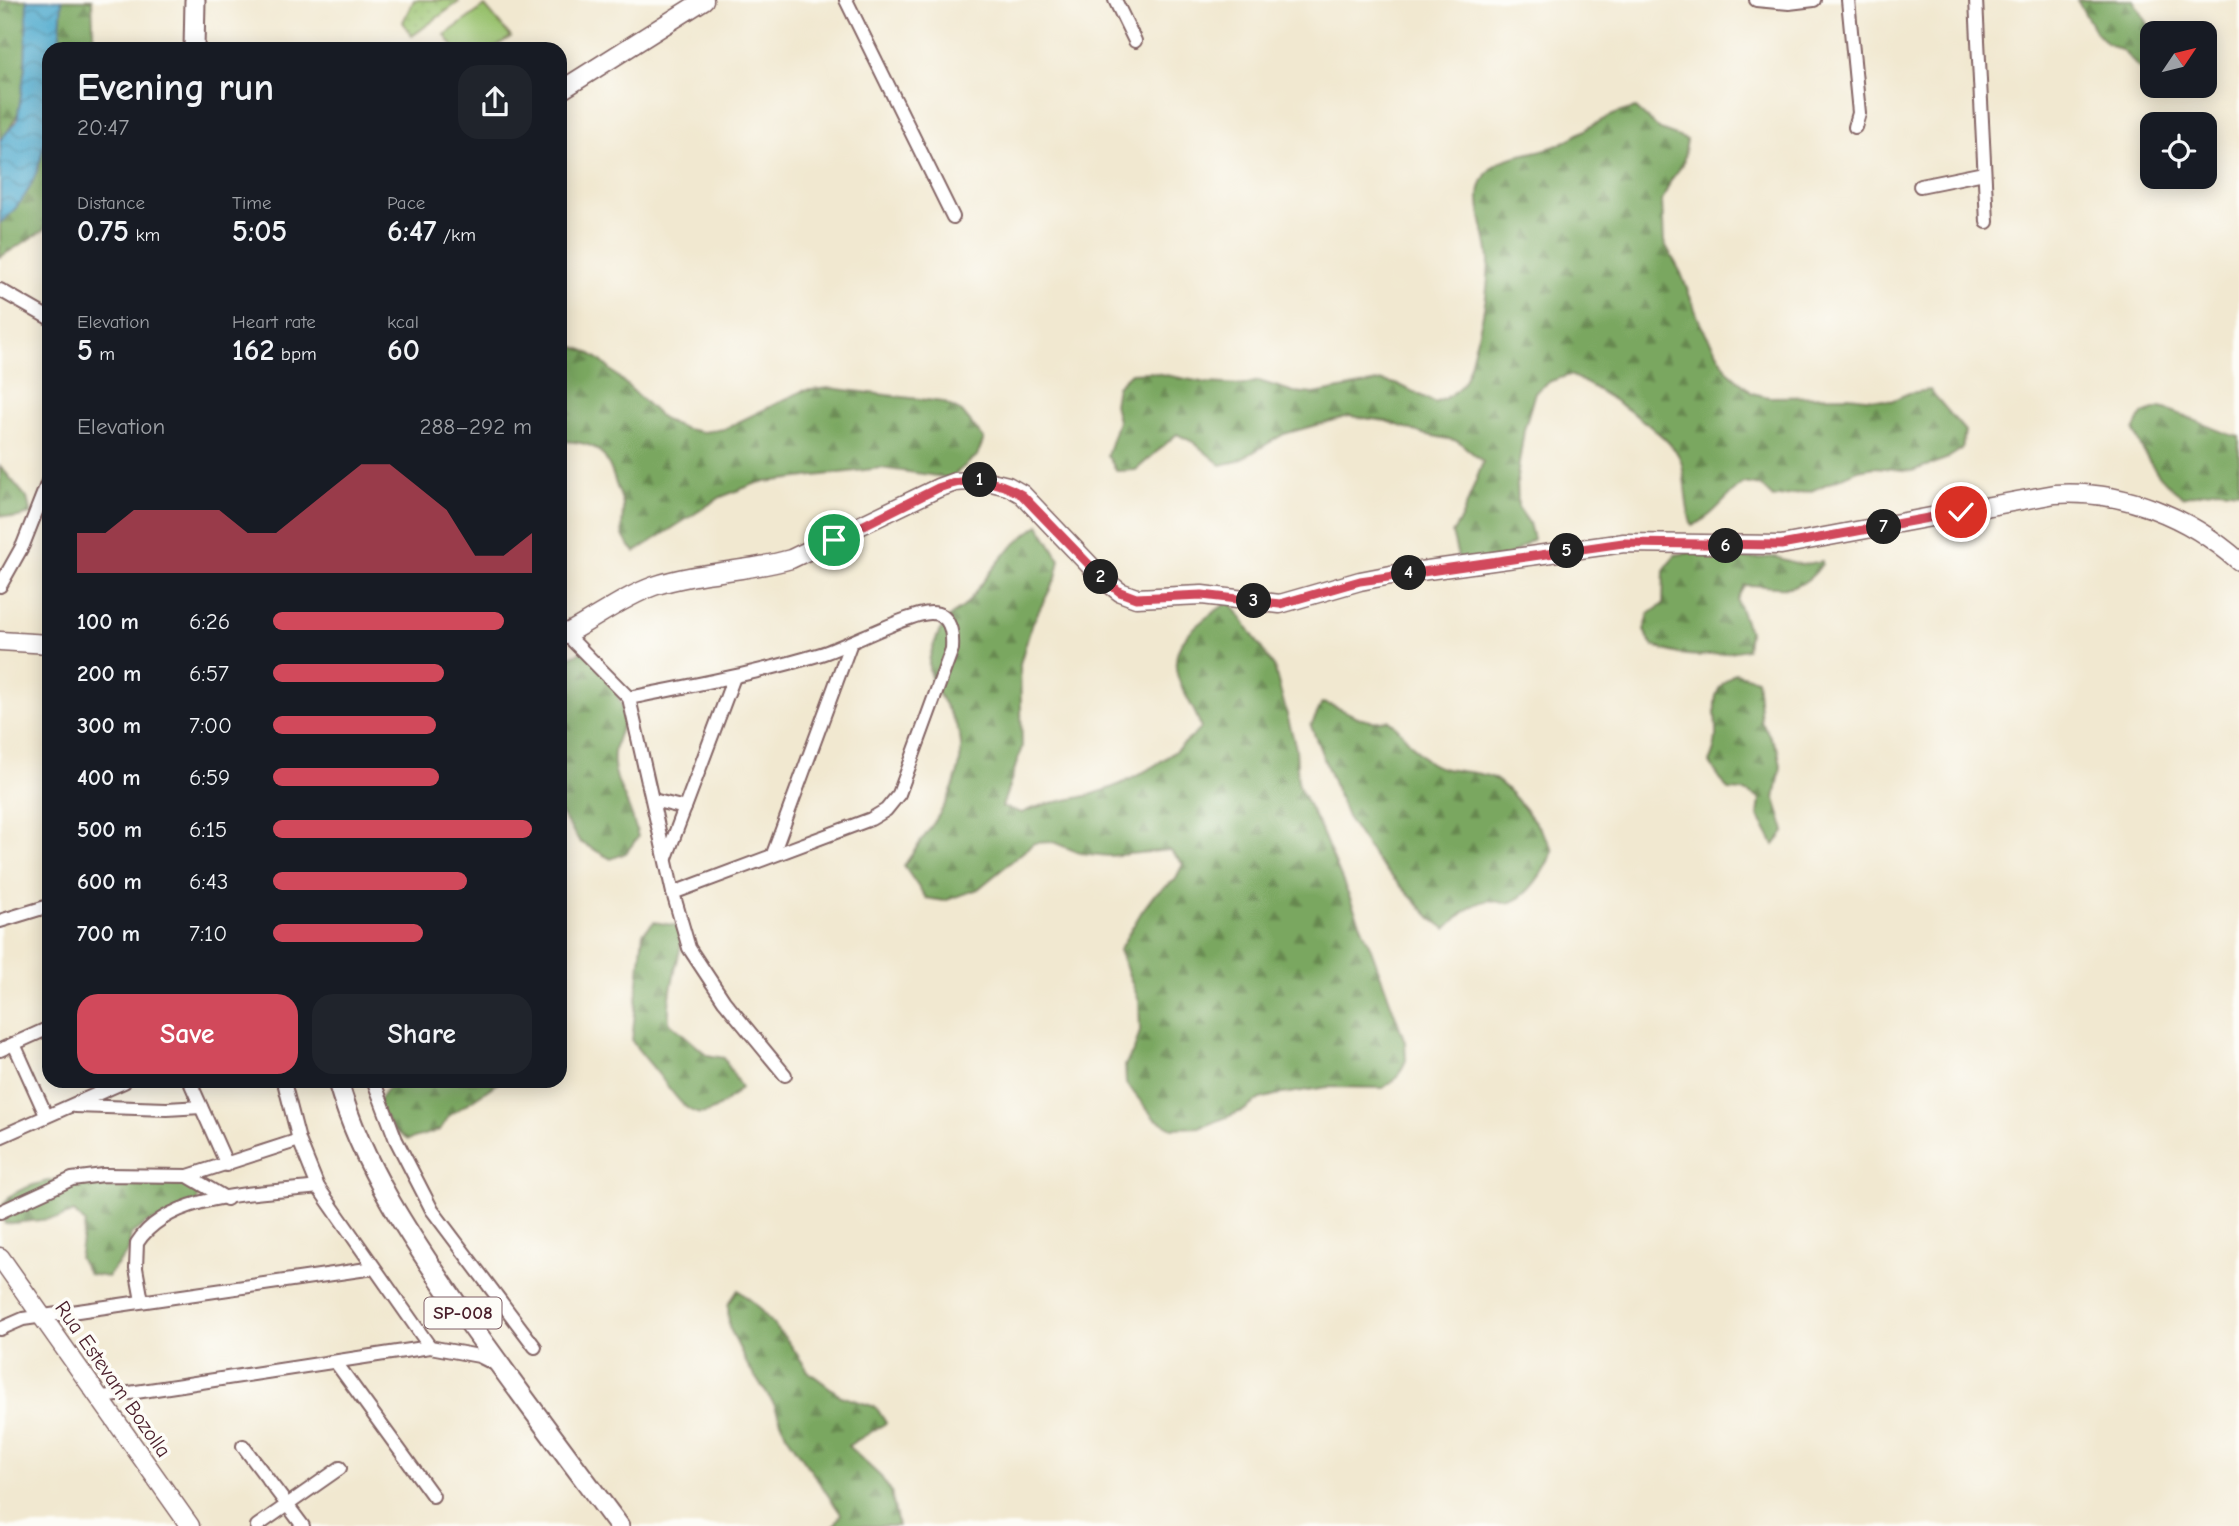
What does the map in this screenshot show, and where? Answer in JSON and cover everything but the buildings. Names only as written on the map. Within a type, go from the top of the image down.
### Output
[{"type":"main road","points":[[194,42],[195,0]]},
{"type":"main road","points":[[567,87],[704,0]]},
{"type":"main road","points":[[567,634],[642,591],[676,580],[768,566],[791,559],[938,488],[969,480],[995,482],[1022,495],[1102,578],[1120,592],[1136,598],[1202,595],[1280,604],[1391,575],[1623,543],[1781,545],[2055,494],[2080,492],[2113,495],[2148,506],[2204,536],[2239,561]]},
{"type":"main road","points":[[0,641],[42,643]]},
{"type":"main road","name":"SP-008","points":[[340,1088],[370,1167],[406,1229],[508,1377],[619,1526]]},
{"type":"main road","name":"Rua Estevam Bozolla","points":[[0,1257],[97,1398],[190,1526]]},
{"type":"street","points":[[846,0],[953,217]]},
{"type":"street","points":[[1115,0],[1135,41]]},
{"type":"street","points":[[1756,0],[1789,3],[1814,0]]},
{"type":"street","points":[[1848,0],[1859,113],[1855,127]]},
{"type":"street","points":[[1976,0],[1987,222]]},
{"type":"street","points":[[1920,186],[1984,173]]},
{"type":"street","points":[[0,290],[42,314]]},
{"type":"street","points":[[0,586],[23,545],[42,497]]},
{"type":"street","points":[[629,698],[734,677],[850,645],[932,612],[947,620],[953,633],[952,649],[894,801],[871,819],[673,893]]},
{"type":"street","points":[[567,640],[629,698],[673,893],[683,930],[696,962],[785,1075]]},
{"type":"street","points":[[773,854],[850,645]]},
{"type":"street","points":[[666,858],[734,677]]},
{"type":"street","points":[[653,800],[685,808]]},
{"type":"street","points":[[0,921],[42,908]]},
{"type":"street","points":[[0,1050],[42,1031]]},
{"type":"street","points":[[13,1044],[46,1115]]},
{"type":"street","points":[[0,1137],[111,1088]]},
{"type":"street","points":[[193,1088],[227,1165]]},
{"type":"street","points":[[286,1088],[299,1140],[318,1188],[430,1347]]},
{"type":"street","points":[[376,1088],[396,1140],[432,1210],[535,1347]]},
{"type":"street","points":[[71,1106],[167,1110],[201,1107]]},
{"type":"street","points":[[0,1212],[84,1176],[188,1176],[299,1140]]},
{"type":"street","points":[[188,1176],[227,1199]]},
{"type":"street","points":[[142,1301],[135,1254],[143,1234],[176,1209],[196,1203],[318,1188]]},
{"type":"street","points":[[0,1329],[23,1319],[374,1268]]},
{"type":"street","points":[[454,1350],[477,1332]]},
{"type":"street","points":[[97,1398],[337,1364],[430,1347],[491,1360],[508,1377]]},
{"type":"street","points":[[337,1364],[433,1496]]},
{"type":"street","points":[[243,1446],[303,1526]]},
{"type":"street","points":[[257,1526],[340,1468]]},
{"type":"green space","points":[[0,0],[92,0],[94,42],[51,42],[48,27],[23,104],[0,146]]},
{"type":"green space","points":[[414,0],[459,2],[412,36],[403,22]]},
{"type":"green space","points":[[2077,0],[2133,0],[2146,21],[2140,21],[2140,69],[2123,51],[2106,43],[2095,31]]},
{"type":"green space","points":[[485,6],[511,37],[503,42],[450,42],[445,35]]},
{"type":"green space","points":[[1636,108],[1660,130],[1687,140],[1683,164],[1671,180],[1662,201],[1664,242],[1681,273],[1701,325],[1728,371],[1752,393],[1769,397],[1849,396],[1891,401],[1909,393],[1930,390],[1965,431],[1962,449],[1946,459],[1912,471],[1875,467],[1858,470],[1811,491],[1773,498],[1761,486],[1744,483],[1707,517],[1692,526],[1683,469],[1675,451],[1633,413],[1570,375],[1551,381],[1535,392],[1524,430],[1517,477],[1518,507],[1529,523],[1533,539],[1499,563],[1461,569],[1452,533],[1461,519],[1483,462],[1458,441],[1423,434],[1386,421],[1349,416],[1284,434],[1238,461],[1221,465],[1193,442],[1177,434],[1136,470],[1117,471],[1107,455],[1118,421],[1114,404],[1117,386],[1131,373],[1150,372],[1207,383],[1243,385],[1259,381],[1294,392],[1314,394],[1382,381],[1400,385],[1435,403],[1447,397],[1467,375],[1484,308],[1489,262],[1479,196],[1485,175],[1503,161],[1550,148],[1605,119]]},
{"type":"green space","points":[[42,146],[42,231],[0,257],[0,213]]},
{"type":"green space","points":[[567,344],[586,351],[600,360],[664,420],[686,429],[703,432],[724,429],[802,391],[830,388],[943,402],[962,412],[984,439],[977,456],[950,478],[881,468],[757,483],[721,497],[635,552],[623,535],[623,504],[607,461],[596,449],[582,443],[567,442]]},
{"type":"green space","points":[[2161,408],[2239,437],[2239,491],[2217,489],[2183,497],[2159,476],[2134,431],[2142,414]]},
{"type":"green space","points":[[0,466],[27,498],[31,514],[14,518],[0,515]]},
{"type":"green space","points":[[1039,525],[1060,560],[1056,578],[1031,626],[1020,664],[1022,747],[1002,807],[1022,813],[1105,790],[1150,769],[1190,739],[1201,728],[1178,678],[1177,652],[1199,623],[1230,601],[1274,667],[1296,748],[1298,785],[1321,830],[1370,946],[1405,1042],[1406,1060],[1398,1077],[1383,1088],[1328,1087],[1276,1095],[1260,1099],[1244,1110],[1202,1127],[1172,1128],[1154,1118],[1126,1083],[1125,1065],[1134,1050],[1140,1031],[1139,1001],[1119,950],[1154,895],[1175,880],[1183,864],[1170,850],[1109,856],[1080,853],[1053,842],[1034,843],[978,889],[944,901],[926,898],[904,866],[942,811],[960,764],[961,747],[957,726],[929,669],[935,641],[946,620],[965,605],[1008,551]]},
{"type":"green space","points":[[1691,552],[1724,560],[1776,557],[1802,565],[1822,561],[1822,564],[1805,582],[1796,586],[1744,585],[1737,600],[1749,632],[1747,649],[1710,655],[1688,655],[1652,645],[1644,630],[1649,614],[1663,604],[1664,570],[1675,555]]},
{"type":"green space","points":[[584,651],[609,676],[627,717],[618,736],[614,765],[638,837],[626,853],[611,859],[580,842],[567,822],[569,657]]},
{"type":"green space","points":[[1735,673],[1757,679],[1761,721],[1778,750],[1781,766],[1775,799],[1785,831],[1774,845],[1758,815],[1760,799],[1745,791],[1728,790],[1709,762],[1716,735],[1717,692]]},
{"type":"green space","points":[[1322,703],[1361,719],[1388,720],[1429,762],[1443,768],[1491,777],[1507,789],[1535,822],[1553,851],[1541,874],[1529,889],[1508,903],[1489,901],[1475,905],[1446,929],[1432,919],[1377,861],[1347,817],[1311,726]]},
{"type":"green space","points":[[654,922],[685,927],[672,987],[669,1022],[707,1055],[724,1058],[741,1088],[726,1101],[704,1113],[696,1113],[679,1100],[632,1041],[643,933]]},
{"type":"green space","points":[[490,1088],[449,1116],[440,1130],[408,1140],[394,1130],[376,1104],[386,1090]]},
{"type":"green space","points":[[158,1173],[202,1182],[195,1209],[147,1223],[131,1234],[128,1252],[107,1277],[89,1274],[79,1258],[85,1223],[74,1212],[59,1218],[5,1224],[0,1212],[8,1198],[24,1188],[45,1182],[95,1175]]},
{"type":"green space","points":[[738,1290],[754,1303],[788,1341],[809,1372],[841,1396],[876,1407],[886,1423],[848,1446],[881,1477],[891,1492],[898,1526],[834,1526],[841,1514],[786,1434],[774,1404],[749,1368],[729,1327],[728,1305]]},
{"type":"water","points":[[27,0],[62,0],[59,42],[42,42],[42,152],[39,166],[30,187],[17,206],[0,223],[0,140],[17,121],[25,68]]},
{"type":"route","points":[[834,540],[938,488],[955,482],[983,480],[1008,486],[1022,495],[1102,578],[1120,592],[1136,598],[1227,596],[1280,604],[1391,575],[1571,550],[1656,541],[1754,547],[1781,545],[1961,512]]}]
